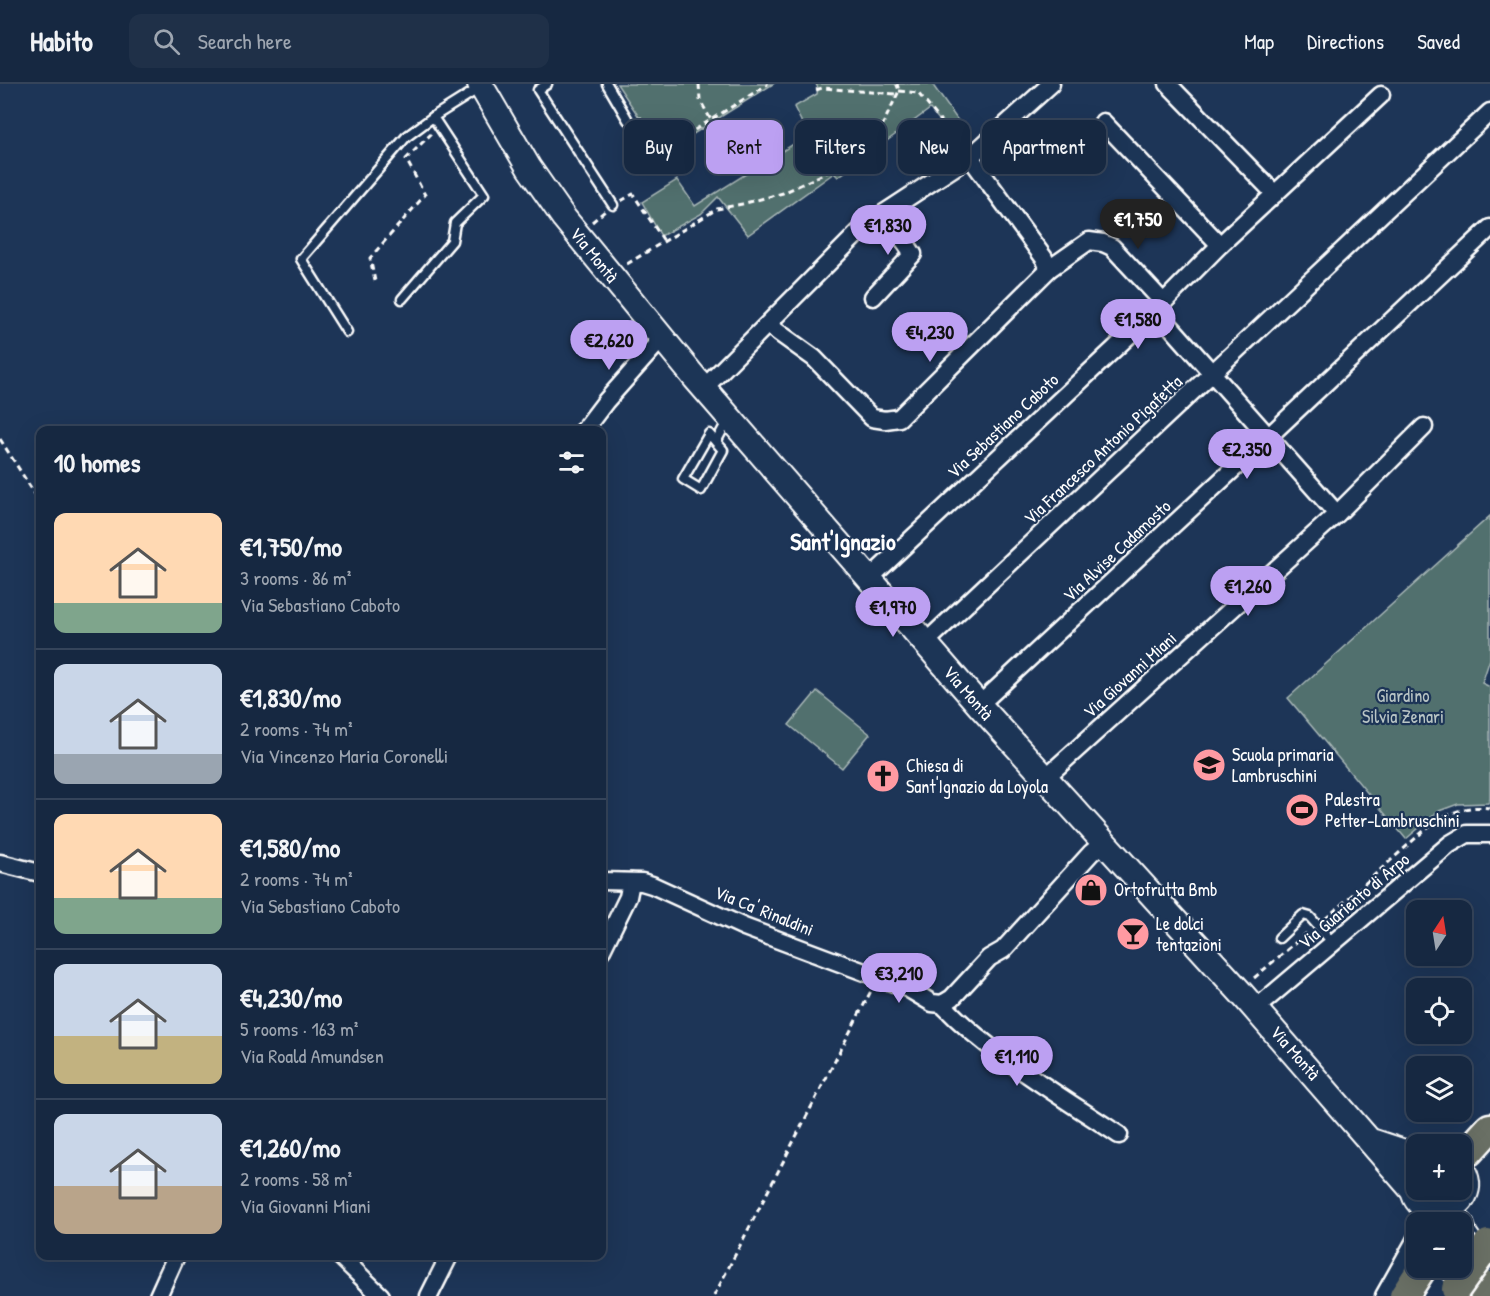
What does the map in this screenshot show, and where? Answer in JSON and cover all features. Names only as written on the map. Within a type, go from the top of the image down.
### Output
[{"type":"highway","points":[[1472,1148],[1490,1128]]},
{"type":"highway","points":[[1463,1294],[1484,1255]]},
{"type":"highway","points":[[1404,1296],[1416,1278]]},
{"type":"highway","points":[[1463,1294],[1490,1286]]},
{"type":"main road","name":"Via Montà","points":[[484,86],[529,168],[564,218],[704,388],[979,705],[1255,1009],[1427,1205],[1455,1212]]},
{"type":"main road","name":"Via Montà","points":[[1372,1141],[1406,1153]]},
{"type":"main road","points":[[1472,1242],[1484,1255]]},
{"type":"street","points":[[1049,269],[1044,258],[970,157],[1051,84]]},
{"type":"street","points":[[1168,84],[1275,194]]},
{"type":"street","name":"Via Sebastiano Caboto","points":[[870,578],[1159,306],[1220,245],[1382,95]]},
{"type":"street","name":"Via Francesco Antonio Pigafetta","points":[[925,643],[1490,112]]},
{"type":"street","points":[[1106,125],[1220,245]]},
{"type":"street","points":[[704,388],[866,225],[944,174]]},
{"type":"street","points":[[873,297],[914,254],[885,213]]},
{"type":"street","name":"Via Alvise Cadamosto","points":[[979,705],[1269,438],[1490,228]]},
{"type":"street","points":[[768,326],[814,358],[872,418],[885,420],[899,418],[1049,269],[1089,241],[1103,243],[1112,247],[1212,374],[1337,514]]},
{"type":"street","points":[[587,426],[606,400],[663,338]]},
{"type":"street","name":"Via Giovanni Miani","points":[[1044,778],[1337,514],[1424,427]]},
{"type":"street","name":"Via Guariento di Arpo","points":[[1255,1009],[1450,844],[1467,834],[1486,834]]},
{"type":"street","points":[[942,1004],[952,998],[989,958],[1003,950],[1091,853],[1103,843]]},
{"type":"street","points":[[0,864],[36,872]]},
{"type":"street","name":"Via Ca' Rinaldini","points":[[606,881],[652,885],[744,927],[907,988],[932,1003],[942,1004],[1011,1061],[1119,1135]]},
{"type":"street","points":[[606,942],[628,897],[631,882]]},
{"type":"street","points":[[1384,1296],[1406,1257]]},
{"type":"street","points":[[158,1296],[174,1260]]},
{"type":"street","points":[[344,1260],[381,1296]]},
{"type":"street","points":[[429,1296],[447,1260]]},
{"type":"lane","points":[[547,84],[538,90],[613,205]]},
{"type":"lane","points":[[607,84],[628,120]]},
{"type":"lane","points":[[347,332],[301,259],[406,137],[433,117],[484,86]]},
{"type":"lane","points":[[402,299],[452,241],[455,223],[484,195],[433,117]]},
{"type":"lane","points":[[716,442],[723,429],[732,420]]},
{"type":"lane","points":[[709,434],[716,442],[723,450],[701,490],[682,479],[709,434]]},
{"type":"lane","points":[[1279,938],[1303,915],[1310,917],[1334,944]]},
{"type":"path","points":[[699,84],[700,100],[711,120],[768,84]]},
{"type":"path","points":[[621,265],[625,265],[717,209],[783,193],[832,170],[872,139],[893,107],[897,84]]},
{"type":"path","points":[[816,90],[822,88],[918,93],[940,120]]},
{"type":"path","points":[[375,281],[370,258],[425,195],[406,159],[439,127]]},
{"type":"path","points":[[588,224],[613,205],[633,194],[664,241]]},
{"type":"path","points":[[0,438],[36,496]]},
{"type":"path","points":[[1322,921],[1442,817],[1460,809],[1490,808]]},
{"type":"path","points":[[1256,977],[1312,929]]},
{"type":"path","points":[[714,1296],[879,977]]},
{"type":"green space","points":[[617,84],[773,84],[716,120],[706,120],[706,126],[694,134],[694,120],[641,120]]},
{"type":"green space","points":[[816,84],[895,84],[898,88],[897,84],[932,84],[958,120],[939,120],[930,109],[915,120],[898,120],[898,133],[886,142],[886,120],[800,120],[794,107],[817,94]]},
{"type":"green space","points":[[795,143],[795,174],[833,174],[748,235],[718,197],[701,214],[661,236],[642,202],[677,180],[695,206],[746,174],[783,174],[783,151]]},
{"type":"green space","name":"Giardino Silvia Zenari","points":[[1490,516],[1490,659],[1482,683],[1490,687],[1490,799],[1488,803],[1458,804],[1439,811],[1406,839],[1288,698]]},
{"type":"green space","points":[[817,691],[870,734],[842,768],[789,725]]},
{"type":"place","name":"Scuola primaria Lambruschini","points":[[1209,765]]},
{"type":"place","name":"Chiesa di Sant'Ignazio da Loyola","points":[[883,776]]},
{"type":"place","name":"Palestra Petter-Lambruschini","points":[[1302,810]]},
{"type":"place","name":"Ortofrutta Bmb","points":[[1091,890]]},
{"type":"place","name":"Le dolci tentazioni","points":[[1133,934]]},
{"type":"district","name":"Sant'Ignazio","points":[[843,542]]}]
